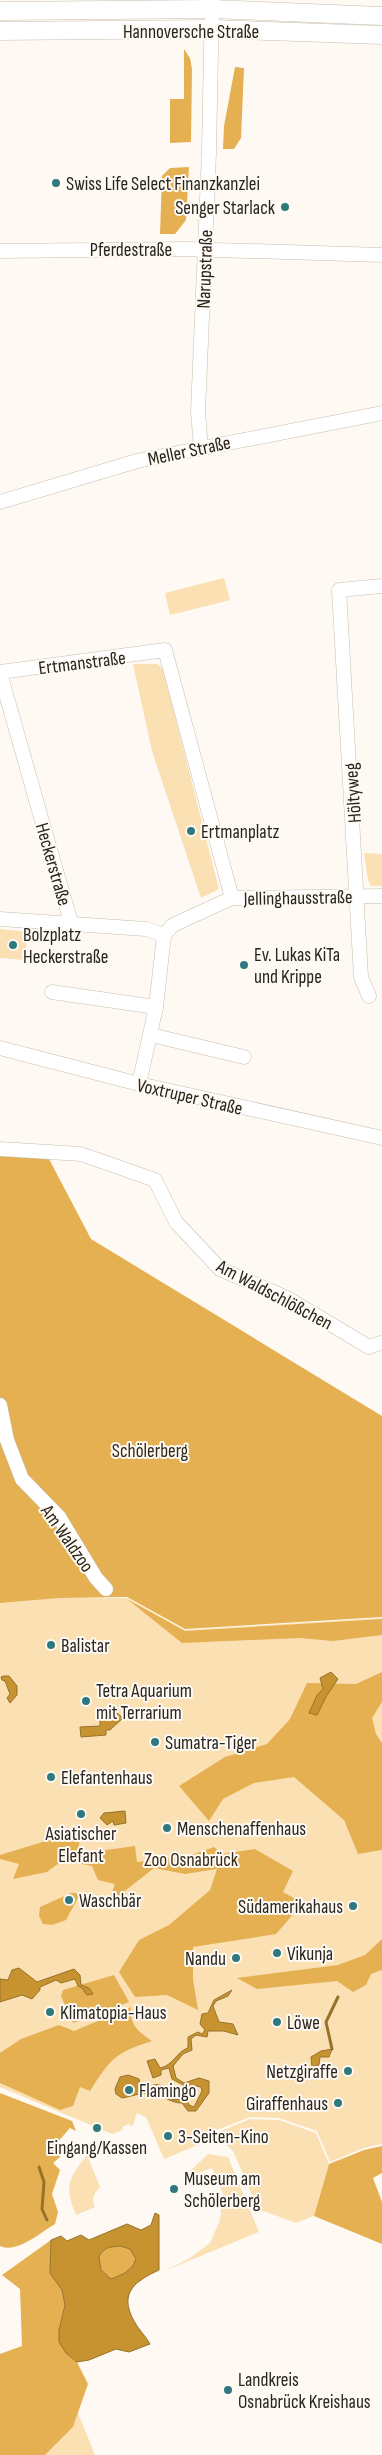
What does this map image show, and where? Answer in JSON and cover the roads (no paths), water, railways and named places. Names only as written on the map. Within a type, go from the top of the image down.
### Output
[{"type":"main road","name":"Hannoversche Straße","points":[[0,11],[211,4],[382,16]]},
{"type":"main road","name":"Hannoversche Straße","points":[[0,31],[211,29],[382,35]]},
{"type":"street","name":"Narupstraße","points":[[201,448],[198,412],[205,251],[211,4]]},
{"type":"street","name":"Pferdestraße","points":[[0,251],[185,249],[382,255]]},
{"type":"street","name":"Meller Straße","points":[[0,502],[117,466],[382,413]]},
{"type":"street","name":"Höltyweg","points":[[369,996],[361,977],[358,896],[339,590],[382,586]]},
{"type":"street","name":"Ertmanstraße","points":[[0,673],[165,650],[232,898]]},
{"type":"street","name":"Heckerstraße","points":[[0,673],[71,923],[146,929],[164,935]]},
{"type":"street","name":"Jellinghausstraße","points":[[164,935],[173,925],[232,898],[382,896]]},
{"type":"street","points":[[0,919],[71,923]]},
{"type":"street","points":[[139,1084],[156,1007],[164,935]]},
{"type":"street","points":[[52,992],[156,1007]]},
{"type":"street","points":[[151,1036],[244,1057]]},
{"type":"street","name":"Voxtruper Straße","points":[[0,1048],[139,1084],[382,1138]]},
{"type":"street","name":"Am Waldschlößchen","points":[[0,1149],[81,1154],[155,1180],[176,1222],[220,1269],[287,1298],[370,1348],[380,1342]]},
{"type":"street","name":"Am Waldzoo","points":[[0,1405],[8,1440],[22,1479],[59,1517],[96,1578],[106,1589]]},
{"type":"waterway","points":[[332,2049],[326,2022],[338,1997]]},
{"type":"waterway","points":[[39,2167],[44,2182],[42,2209],[47,2220]]},
{"type":"place","name":"Swiss Life Select Finanzkanzlei","points":[[56,183]]},
{"type":"place","name":"Senger Starlack","points":[[285,207]]},
{"type":"place","name":"Ertmanplatz","points":[[191,831]]},
{"type":"place","name":"Bolzplatz Heckerstraße","points":[[13,945]]},
{"type":"place","name":"Ev. Lukas KiTa und Krippe","points":[[244,965]]},
{"type":"place","name":"Balistar","points":[[51,1645]]},
{"type":"place","name":"Tetra Aquarium mit Terrarium","points":[[86,1701]]},
{"type":"place","name":"Sumatra-Tiger","points":[[155,1742]]},
{"type":"place","name":"Elefantenhaus","points":[[51,1777]]},
{"type":"place","name":"Asiatischer Elefant","points":[[81,1814]]},
{"type":"place","name":"Menschenaffenhaus","points":[[167,1828]]},
{"type":"place","name":"Waschbär","points":[[69,1900]]},
{"type":"place","name":"Südamerikahaus","points":[[353,1906]]},
{"type":"place","name":"Vikunja","points":[[277,1953]]},
{"type":"place","name":"Nandu","points":[[236,1958]]},
{"type":"place","name":"Klimatopia-Haus","points":[[50,2012]]},
{"type":"place","name":"Löwe","points":[[277,2022]]},
{"type":"place","name":"Netzgiraffe","points":[[348,2071]]},
{"type":"place","name":"Flamingo","points":[[129,2090]]},
{"type":"place","name":"Giraffenhaus","points":[[338,2103]]},
{"type":"place","name":"Eingang/Kassen","points":[[97,2128]]},
{"type":"place","name":"3-Seiten-Kino","points":[[168,2136]]},
{"type":"place","name":"Museum am Schölerberg","points":[[174,2189]]},
{"type":"place","name":"Landkreis Osnabrück Kreishaus","points":[[228,2390]]},
{"type":"park label","name":"Schölerberg","points":[[150,1450]]},
{"type":"park label","name":"Zoo Osnabrück","points":[[191,1859]]}]
